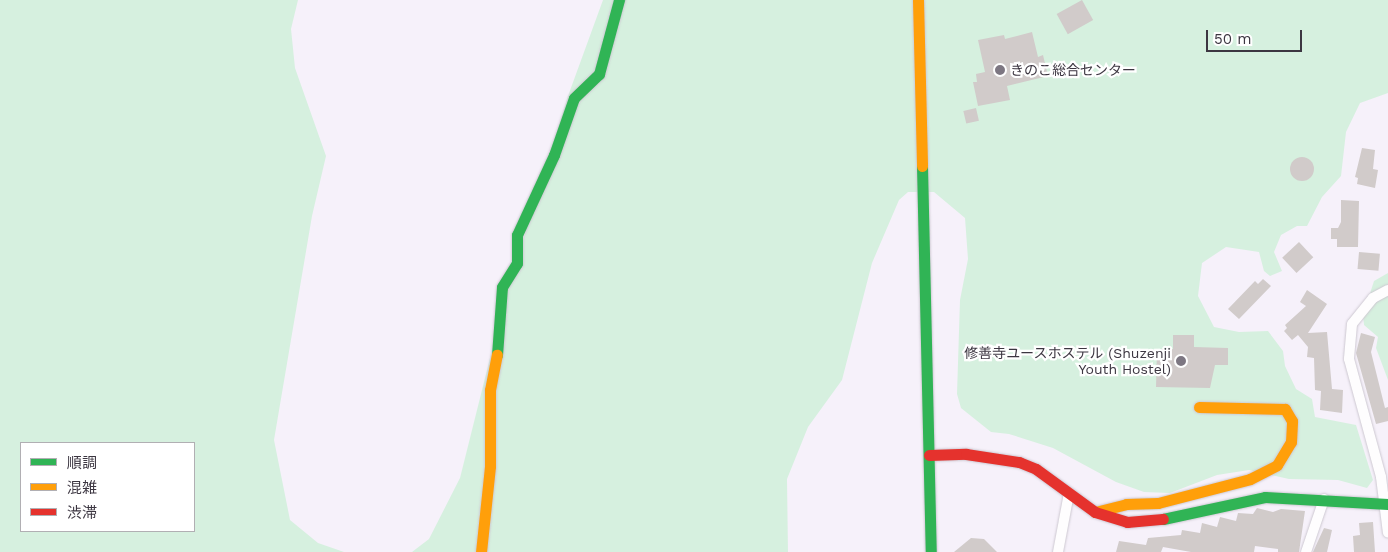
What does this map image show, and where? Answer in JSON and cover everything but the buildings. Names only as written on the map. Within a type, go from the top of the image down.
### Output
[{"type":"street","points":[[481,552],[490,466],[490,390],[500,337],[502,287],[517,263],[516,235],[554,155],[567,112],[574,98],[599,74],[619,0]]},
{"type":"street","points":[[918,0],[931,552]]},
{"type":"street","points":[[1388,290],[1373,298],[1359,312],[1349,338],[1349,358],[1386,504],[1388,534]]},
{"type":"street","points":[[1095,512],[1126,504],[1158,503],[1250,479],[1277,464],[1291,442],[1292,421],[1285,410],[1199,407]]},
{"type":"street","points":[[929,455],[966,454],[1019,462],[1036,469],[1095,512],[1127,522],[1156,521],[1265,497],[1386,504]]},
{"type":"street","points":[[1058,552],[1068,493]]},
{"type":"street","points":[[1306,552],[1324,500]]},
{"type":"green space","points":[[0,0],[298,0],[291,29],[295,68],[326,156],[312,216],[274,440],[290,520],[318,543],[344,552],[0,552]]},
{"type":"green space","points":[[603,0],[1388,0],[1388,93],[1360,103],[1346,132],[1341,176],[1322,197],[1307,226],[1297,226],[1281,235],[1274,252],[1282,271],[1270,276],[1264,271],[1259,252],[1226,247],[1202,263],[1198,296],[1214,327],[1239,332],[1268,331],[1283,351],[1285,366],[1296,389],[1312,399],[1315,417],[1356,425],[1373,480],[1367,488],[1338,480],[1289,479],[1249,470],[1217,475],[1170,493],[1144,492],[1116,482],[1053,448],[1009,434],[991,432],[961,408],[957,394],[960,300],[968,259],[965,218],[934,192],[908,192],[899,200],[872,263],[842,380],[808,427],[787,479],[788,552],[412,552],[429,539],[460,478],[505,298],[568,96]]},
{"type":"green space","points":[[1388,273],[1388,380],[1376,348],[1378,337],[1364,325],[1363,315],[1374,281]]},
{"type":"traffic: fast","points":[[497,355],[502,287],[517,263],[517,235],[554,155],[574,98],[599,74],[619,0]]},
{"type":"traffic: fast","points":[[922,166],[931,552]]},
{"type":"traffic: fast","points":[[1163,519],[1265,497],[1388,504]]},
{"type":"traffic: slow","points":[[918,0],[922,166]]},
{"type":"traffic: slow","points":[[481,552],[490,466],[490,390],[497,355]]},
{"type":"traffic: slow","points":[[1095,512],[1126,504],[1158,503],[1250,479],[1277,465],[1291,442],[1292,421],[1285,409],[1199,407]]},
{"type":"traffic: jam","points":[[929,455],[966,454],[1019,462],[1036,469],[1095,512],[1127,522],[1163,519]]},
{"type":"place","name":"きのこ総合センター","points":[[1000,70]]},
{"type":"place","name":"修善寺ユースホステル (Shuzenji Youth Hostel)","points":[[1181,361]]}]
